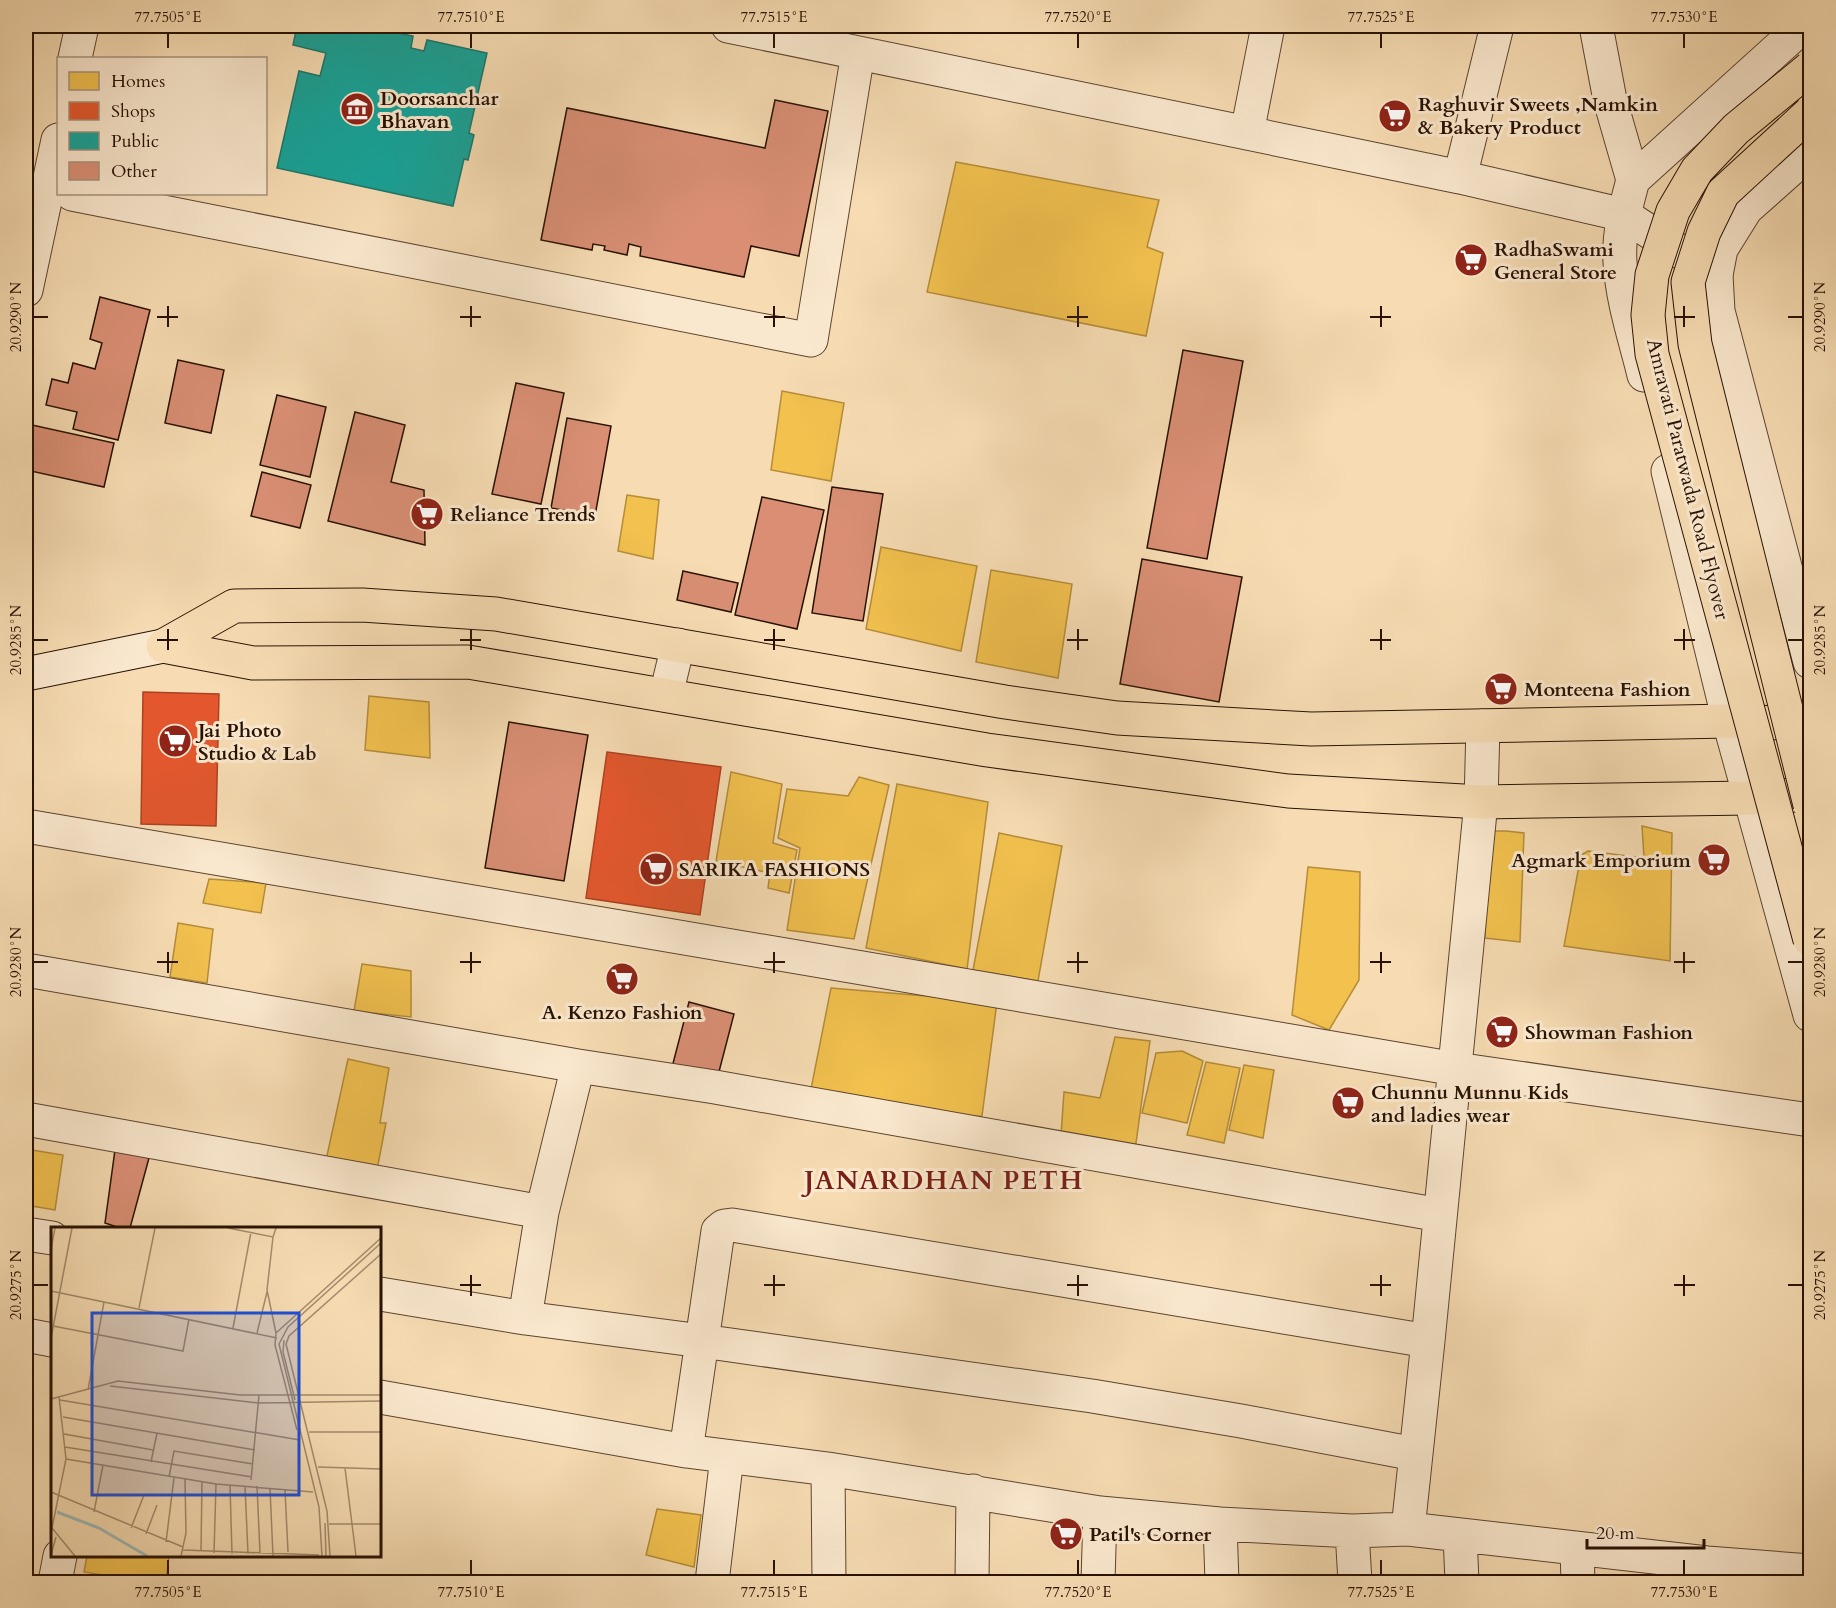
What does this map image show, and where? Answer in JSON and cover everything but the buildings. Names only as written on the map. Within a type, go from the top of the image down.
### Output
[{"type":"main road","name":"Amravati Paratwada Road Flyover","points":[[1810,68],[1736,129],[1697,170],[1673,211],[1652,275],[1648,315],[1652,354],[1810,940]]},
{"type":"main road","name":"Amravati Paratwada Road Flyover","points":[[1810,113],[1723,193],[1704,232],[1688,282],[1695,344],[1810,805]]},
{"type":"main road","points":[[163,646],[234,606],[362,605],[496,614],[1005,702],[1117,718],[1311,729],[1729,721],[1810,724]]},
{"type":"main road","points":[[163,646],[253,663],[468,662],[987,750],[1276,789],[1481,802],[1750,798],[1810,794]]},
{"type":"street","points":[[75,57],[82,26]]},
{"type":"street","points":[[728,26],[843,42],[1624,215],[1716,275]]},
{"type":"street","points":[[1247,133],[1268,26]]},
{"type":"street","points":[[1460,177],[1497,26]]},
{"type":"street","points":[[1596,26],[1610,100],[1633,180],[1624,215],[1619,259],[1622,288],[1729,721],[1810,1015]]},
{"type":"street","points":[[1633,180],[1803,26]]},
{"type":"street","points":[[81,195],[811,340],[843,42]]},
{"type":"street","points":[[26,290],[51,189],[57,147]]},
{"type":"street","points":[[1810,152],[1746,210],[1721,249],[1716,275],[1718,311],[1810,662]]},
{"type":"street","points":[[666,695],[678,645]]},
{"type":"street","points":[[26,674],[163,646]]},
{"type":"street","points":[[1408,1529],[1456,1069],[1481,802],[1483,726]]},
{"type":"street","points":[[26,826],[1456,1069],[1810,1120]]},
{"type":"street","points":[[26,970],[578,1066],[715,1087],[1440,1215]]},
{"type":"street","points":[[525,1318],[543,1212],[578,1066]]},
{"type":"street","points":[[26,1119],[543,1212]]},
{"type":"street","points":[[686,1451],[718,1231],[724,1226],[732,1225],[1428,1341]]},
{"type":"street","points":[[26,1234],[51,1238]]},
{"type":"street","points":[[381,1294],[525,1318],[1104,1398],[1416,1454]]},
{"type":"street","points":[[26,1335],[51,1340]]},
{"type":"street","points":[[381,1397],[686,1451],[828,1469],[1100,1513],[1220,1524],[1352,1531],[1408,1529],[1460,1534],[1577,1549],[1707,1573],[1810,1571]]},
{"type":"street","points":[[712,1582],[727,1457]]},
{"type":"street","points":[[828,1469],[829,1582]]},
{"type":"street","points":[[972,1582],[973,1491]]},
{"type":"street","points":[[1098,1582],[1100,1513]]},
{"type":"street","points":[[1220,1524],[1222,1582]]},
{"type":"street","points":[[1352,1531],[1355,1582]]},
{"type":"street","points":[[1460,1534],[1462,1582]]},
{"type":"street","points":[[1577,1549],[1578,1582]]},
{"type":"street","points":[[55,1582],[60,1557]]},
{"type":"place","name":"Doorsanchar Bhavan","points":[[357,109]]},
{"type":"place","name":"Raghuvir Sweets ,Namkin & Bakery Product","points":[[1395,116]]},
{"type":"place","name":"RadhaSwami General Store","points":[[1471,260]]},
{"type":"place","name":"Reliance Trends","points":[[427,514]]},
{"type":"place","name":"Monteena Fashion","points":[[1501,689]]},
{"type":"place","name":"Jai Photo Studio & Lab","points":[[175,741]]},
{"type":"place","name":"Agmark Emporium","points":[[1714,860]]},
{"type":"place","name":"SARIKA FASHIONS","points":[[656,869]]},
{"type":"place","name":"A. Kenzo Fashion","points":[[622,979]]},
{"type":"place","name":"Showman Fashion","points":[[1502,1032]]},
{"type":"place","name":"Chunnu Munnu Kids and ladies wear","points":[[1348,1103]]},
{"type":"place","name":"Patil's Corner","points":[[1066,1534]]},
{"type":"district","name":"JANARDHAN PETH","points":[[944,1180]]}]
